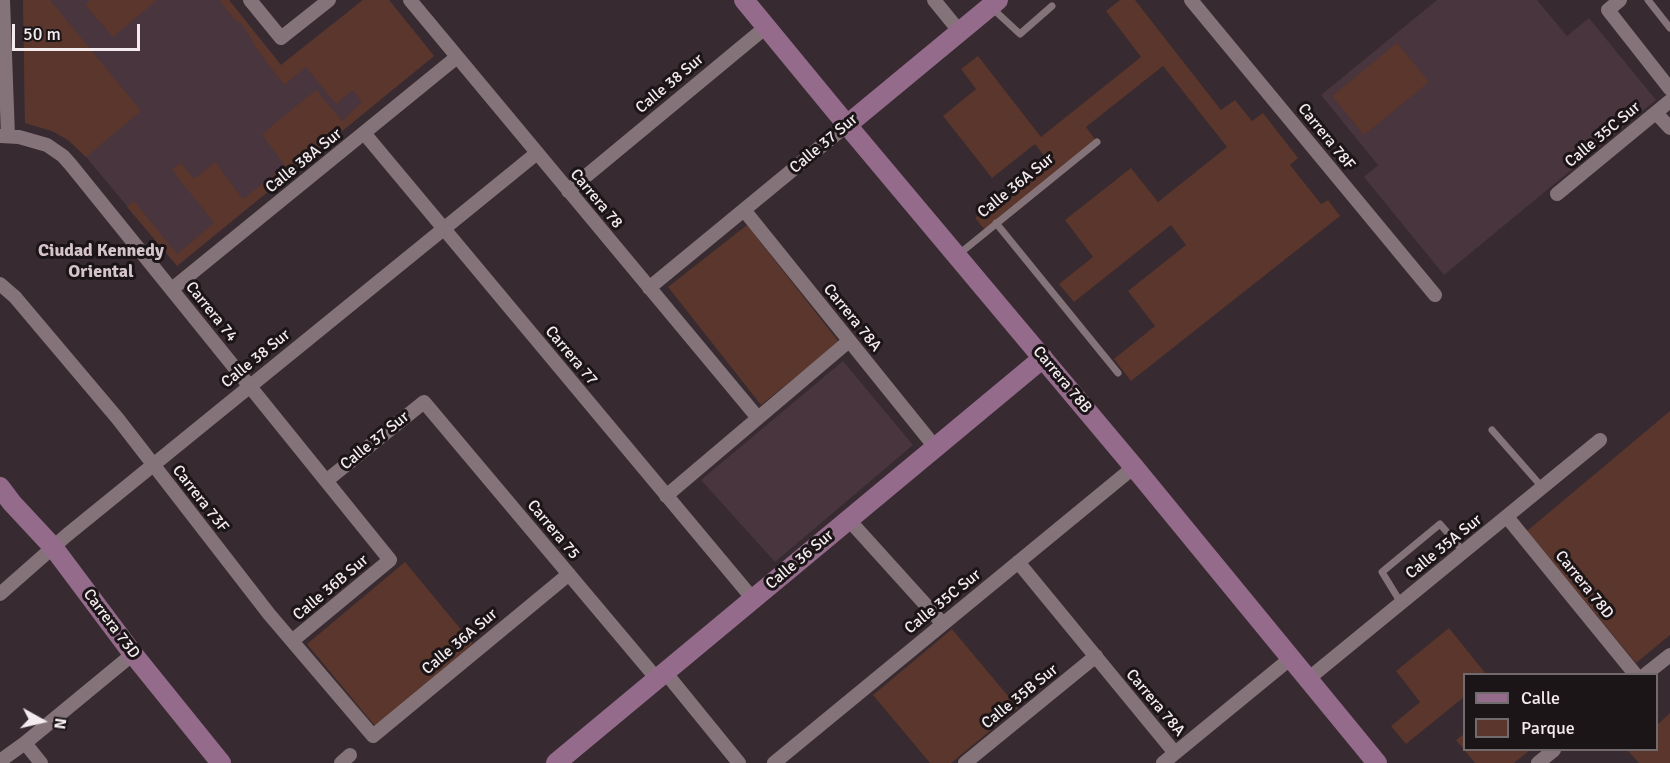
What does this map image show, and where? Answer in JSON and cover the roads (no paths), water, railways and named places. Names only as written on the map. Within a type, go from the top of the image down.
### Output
[{"type":"street","points":[[3,0],[4,136]]},
{"type":"street","points":[[250,0],[281,38],[329,0]]},
{"type":"street","name":"Carrera 78","points":[[410,0],[758,418]]},
{"type":"street","name":"Carrera 78B","points":[[744,0],[1134,467],[1377,763]]},
{"type":"street","points":[[934,0],[960,32]]},
{"type":"street","name":"Carrera 78F","points":[[1191,0],[1435,296]]},
{"type":"street","points":[[1620,0],[1608,10],[1670,89]]},
{"type":"street","name":"Calle 37 Sur","points":[[650,288],[994,3]]},
{"type":"street","name":"Calle 38 Sur","points":[[568,191],[766,27]]},
{"type":"street","name":"Calle 38A Sur","points":[[172,290],[457,57]]},
{"type":"street","name":"Calle 35C Sur","points":[[1557,194],[1670,101]]},
{"type":"street","points":[[1656,113],[1670,128]]},
{"type":"street","name":"Carrera 77","points":[[364,133],[753,599]]},
{"type":"street","name":"Carrera 74","points":[[4,136],[28,139],[47,145],[63,156],[390,560]]},
{"type":"street","name":"Calle 38 Sur","points":[[0,594],[53,547],[537,153]]},
{"type":"street","name":"Carrera 78A","points":[[744,210],[936,447]]},
{"type":"street","name":"Carrera 73F","points":[[0,284],[15,297],[118,419],[269,614],[373,736]]},
{"type":"street","points":[[666,496],[849,341]]},
{"type":"street","name":"Calle 36 Sur","points":[[568,759],[661,676],[1043,358]]},
{"type":"street","name":"Calle 37 Sur","points":[[326,481],[424,402]]},
{"type":"street","name":"Carrera 75","points":[[424,402],[569,574],[739,763]]},
{"type":"street","name":"Calle 35A Sur","points":[[1308,679],[1600,440]]},
{"type":"street","name":"Calle 35C Sur","points":[[774,763],[1134,467]]},
{"type":"street","name":"Carrera 73D","points":[[0,487],[53,547],[133,654],[221,763]]},
{"type":"street","name":"Carrera 78D","points":[[1507,517],[1633,673]]},
{"type":"street","points":[[849,520],[943,624]]},
{"type":"street","name":"Calle 36B Sur","points":[[292,642],[390,560]]},
{"type":"street","name":"Carrera 78A","points":[[1018,562],[1175,753]]},
{"type":"street","name":"Calle 36A Sur","points":[[373,736],[569,574]]},
{"type":"street","points":[[0,760],[25,743],[133,654]]},
{"type":"street","points":[[1648,673],[1670,655]]},
{"type":"street","name":"Calle 35B Sur","points":[[965,763],[1096,656]]},
{"type":"street","points":[[1163,763],[1291,658]]},
{"type":"street","points":[[25,743],[41,763]]},
{"type":"street","points":[[1538,763],[1553,751]]},
{"type":"lane","points":[[1648,0],[1670,28]]},
{"type":"lane","points":[[994,3],[1020,34],[1052,6]]},
{"type":"lane","name":"Calle 36A Sur","points":[[957,256],[1097,142]]},
{"type":"lane","points":[[996,223],[1118,373]]},
{"type":"lane","points":[[1492,430],[1542,488]]},
{"type":"lane","points":[[1401,603],[1382,572],[1440,524],[1464,552]]},
{"type":"district","name":"Ciudad Kennedy Oriental","points":[[101,261]]}]
